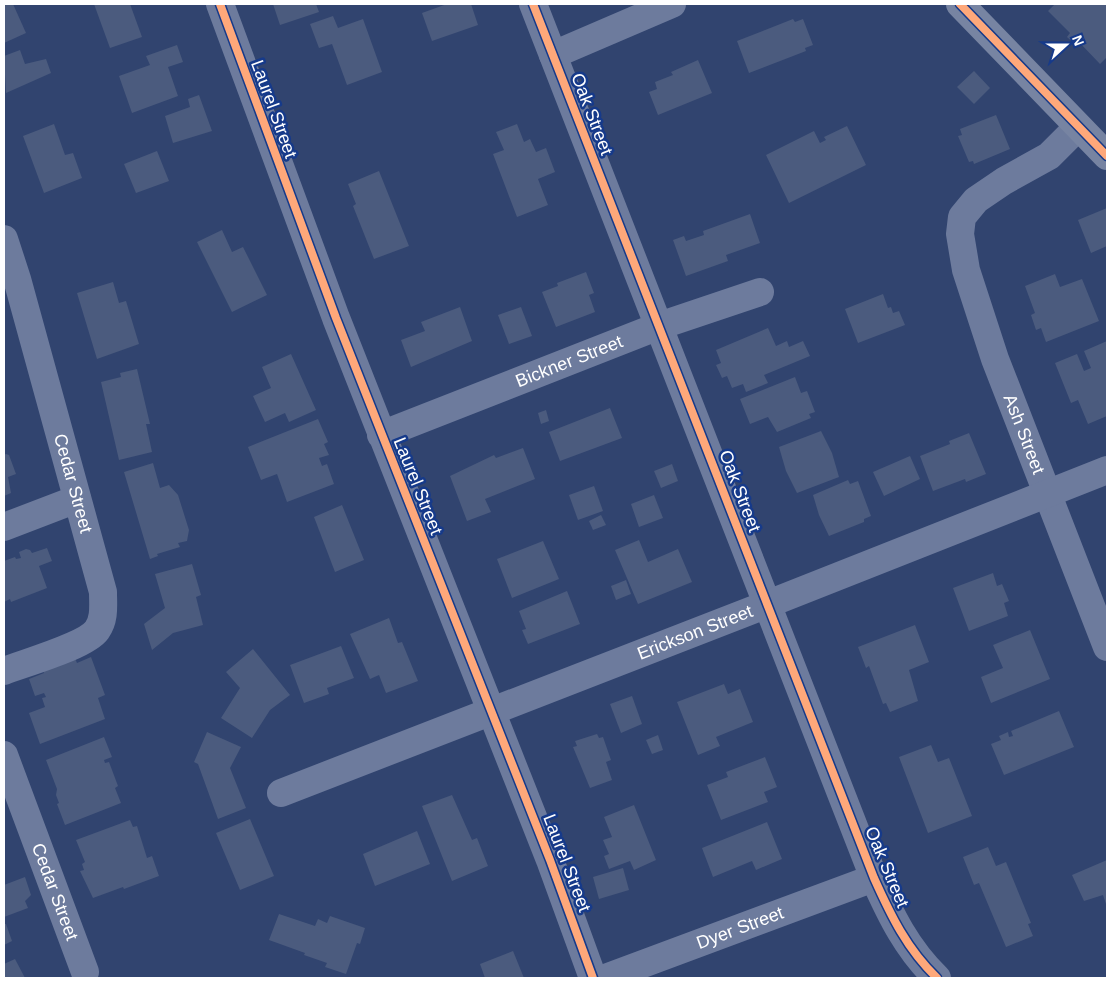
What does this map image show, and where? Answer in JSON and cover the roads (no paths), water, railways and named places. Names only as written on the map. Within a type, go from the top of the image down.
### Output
[{"type":"main road","points":[[960,4],[1107,156]]},
{"type":"street","name":"Laurel Street","points":[[220,4],[285,185],[381,435],[550,860],[593,978]]},
{"type":"street","name":"Oak Street","points":[[533,4],[874,878],[897,928],[920,962],[936,978]]},
{"type":"street","points":[[553,56],[672,4]]},
{"type":"street","name":"Ash Street","points":[[1078,127],[1049,156],[1004,181],[976,200],[962,217],[960,234],[966,270],[995,359],[1107,647]]},
{"type":"street","name":"Cedar Street","points":[[4,239],[17,279],[103,592],[102,618],[96,631],[82,642],[4,671]]},
{"type":"street","name":"Bickner Street","points":[[381,435],[659,326],[760,292]]},
{"type":"street","name":"Erickson Street","points":[[281,793],[1107,470]]},
{"type":"street","points":[[4,527],[77,500]]},
{"type":"street","name":"Cedar Street","points":[[4,755],[85,972]]},
{"type":"street","name":"Dyer Street","points":[[605,978],[874,878]]}]
